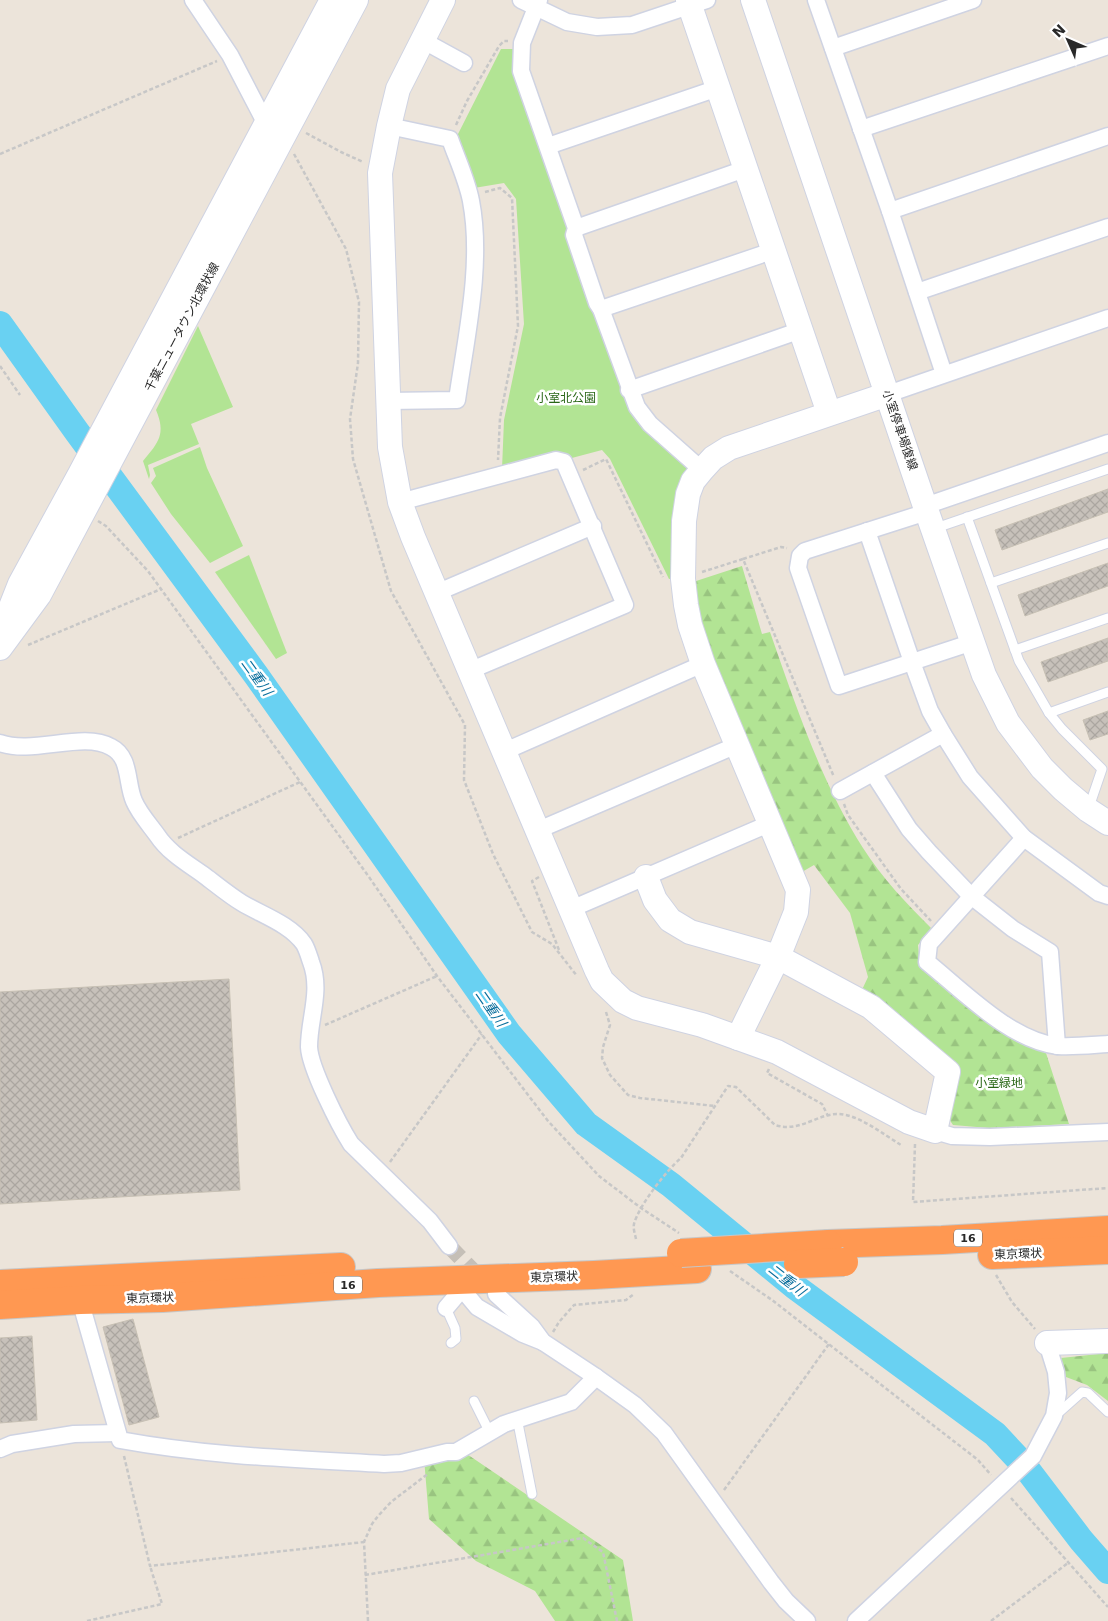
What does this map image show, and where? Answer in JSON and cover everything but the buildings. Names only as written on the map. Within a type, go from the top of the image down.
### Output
[{"type":"highway","name":"東京環状","points":[[836,1253],[942,1240],[1108,1230]]},
{"type":"highway","name":"東京環状","points":[[0,1284],[687,1252],[996,1255],[1108,1250]]},
{"type":"highway","name":"東京環状","points":[[0,1305],[80,1300],[162,1298],[378,1283],[462,1284],[594,1275],[687,1252]]},
{"type":"street","points":[[193,0],[230,55],[266,124]]},
{"type":"street","name":"千葉ニュータウン北環状線","points":[[0,648],[39,595],[87,482],[105,426],[332,0]]},
{"type":"street","name":"千葉ニュータウン北環状線","points":[[0,634],[20,584],[87,482],[119,445],[356,0]]},
{"type":"street","points":[[443,0],[398,89],[381,169],[390,447],[400,502],[436,593],[536,831],[602,981],[623,1001],[637,1008],[702,1025],[777,1052],[925,1128],[952,1136],[990,1137],[1108,1132]]},
{"type":"street","name":"小室停車場復線","points":[[753,0],[984,675],[996,702],[1018,738],[1042,768],[1088,810],[1108,823]]},
{"type":"street","points":[[816,0],[890,211],[944,374]]},
{"type":"street","points":[[833,48],[973,0]]},
{"type":"street","points":[[702,470],[650,424],[637,408],[597,303],[574,235],[576,228],[521,71],[522,43],[532,3],[567,22],[597,27],[632,25],[695,2],[718,88],[828,414]]},
{"type":"street","points":[[422,40],[464,63]]},
{"type":"street","points":[[861,129],[1108,46]]},
{"type":"street","points":[[548,146],[718,88]]},
{"type":"street","points":[[388,401],[457,400],[476,267],[475,235],[469,195],[450,139],[389,126]]},
{"type":"street","points":[[890,211],[1108,136]]},
{"type":"street","points":[[576,228],[745,169]]},
{"type":"street","points":[[917,292],[1108,226]]},
{"type":"street","points":[[601,310],[772,251]]},
{"type":"street","points":[[738,1038],[778,956],[796,912],[798,890],[703,664],[690,625],[683,579],[686,504],[694,481],[713,458],[729,448],[1108,318]]},
{"type":"street","points":[[630,390],[801,330]]},
{"type":"street","points":[[972,642],[839,686],[798,568],[800,556],[805,551],[867,531],[929,516],[1108,443]]},
{"type":"street","points":[[400,502],[556,460],[564,462],[593,526],[625,606],[469,671]]},
{"type":"street","points":[[436,593],[593,526]]},
{"type":"street","points":[[867,531],[930,710],[970,777],[1024,838],[1099,893],[1108,896]]},
{"type":"street","points":[[503,752],[703,664]]},
{"type":"street","points":[[840,791],[943,734]]},
{"type":"street","points":[[0,743],[15,747],[98,741],[114,748],[127,766],[130,791],[134,802],[163,844],[173,855],[240,902],[295,933],[305,945],[317,986],[309,1049],[315,1071],[342,1131],[351,1144],[430,1221],[449,1246]]},
{"type":"street","points":[[536,831],[738,745]]},
{"type":"street","points":[[873,773],[909,829],[971,896],[1013,930],[1050,952],[1057,1046]]},
{"type":"street","points":[[570,909],[771,823]]},
{"type":"street","points":[[1024,838],[929,944],[927,962],[1006,1026],[1024,1036],[1057,1046],[1108,1044]]},
{"type":"street","points":[[646,878],[655,900],[670,920],[690,932],[778,956],[871,1007],[948,1072],[925,1128]]},
{"type":"street","points":[[446,1308],[462,1284],[477,1307],[523,1334],[544,1343],[635,1405],[664,1433],[771,1582],[806,1621]]},
{"type":"street","points":[[496,1294],[532,1328],[544,1343]]},
{"type":"street","points":[[80,1300],[119,1436]]},
{"type":"street","points":[[856,1621],[1033,1456],[1054,1416],[1058,1393],[1056,1372],[1048,1343],[1108,1341]]},
{"type":"street","points":[[0,1449],[12,1444],[74,1434],[119,1436],[170,1449],[210,1453],[384,1464],[402,1463],[447,1452],[456,1452],[489,1431],[517,1418],[571,1402],[596,1377]]},
{"type":"lane","points":[[929,516],[968,517],[1108,469]]},
{"type":"lane","points":[[968,517],[1019,661],[1049,713],[1062,729],[1105,768],[1088,810]]},
{"type":"lane","points":[[991,583],[1108,543]]},
{"type":"lane","points":[[1015,650],[1108,618]]},
{"type":"lane","points":[[1049,713],[1108,692]]},
{"type":"lane","points":[[446,1308],[455,1328],[456,1339],[451,1343]]},
{"type":"lane","points":[[1054,1416],[1082,1392],[1088,1393],[1108,1412]]},
{"type":"lane","points":[[474,1401],[489,1431]]},
{"type":"lane","points":[[517,1418],[532,1494]]},
{"type":"path","points":[[450,139],[467,101],[498,46],[504,41],[522,43]]},
{"type":"path","points":[[0,154],[230,55]]},
{"type":"path","points":[[301,130],[341,152],[381,169]]},
{"type":"path","points":[[469,195],[500,188],[512,198],[518,326],[500,418],[498,476]]},
{"type":"path","points":[[0,366],[20,395]]},
{"type":"path","points":[[570,475],[606,459],[667,585],[781,547],[805,551]]},
{"type":"path","points":[[93,518],[106,526],[148,571],[369,876],[437,976],[548,1121],[599,1176],[641,1208],[687,1252]]},
{"type":"path","points":[[743,559],[840,791],[848,815],[901,889],[941,931]]},
{"type":"path","points":[[28,645],[161,589]]},
{"type":"path","points":[[163,844],[300,782]]},
{"type":"path","points":[[553,869],[532,881],[560,955]]},
{"type":"path","points":[[311,1026],[326,1025],[437,976]]},
{"type":"path","points":[[382,1173],[482,1034]]},
{"type":"path","points":[[777,1052],[767,1073],[822,1104],[828,1116]]},
{"type":"path","points":[[636,1239],[634,1223],[641,1208],[672,1166],[682,1158],[728,1086],[736,1087],[775,1125],[782,1128],[796,1126],[836,1113],[852,1115],[901,1145]]},
{"type":"path","points":[[925,1128],[913,1202],[1108,1188]]},
{"type":"path","points":[[996,1255],[994,1267],[996,1277],[1012,1302],[1048,1343]]},
{"type":"path","points":[[726,1268],[830,1344],[978,1460],[1004,1484],[1068,1563],[1108,1607]]},
{"type":"path","points":[[544,1343],[574,1305],[626,1300],[634,1294],[636,1288]]},
{"type":"path","points":[[714,1504],[830,1344]]},
{"type":"path","points":[[87,1621],[162,1604],[150,1566],[119,1436]]},
{"type":"path","points":[[368,1621],[364,1542],[372,1524],[391,1502],[456,1452]]},
{"type":"path","points":[[365,1575],[583,1538],[603,1552],[617,1621]]},
{"type":"path","points":[[150,1566],[364,1542]]},
{"type":"path","points":[[991,1621],[1068,1563]]},
{"type":"green space","name":"小室北公園","points":[[501,49],[515,49],[625,393],[685,463],[689,474],[675,578],[669,579],[610,459],[602,450],[568,459],[502,469],[504,420],[524,324],[516,199],[504,183],[474,188],[457,136]]},
{"type":"green space","points":[[198,326],[233,407],[191,424],[199,444],[148,465],[149,479],[143,461],[157,443],[159,437],[160,425],[156,410]]},
{"type":"green space","points":[[200,447],[207,468],[243,546],[210,563],[171,514],[151,483],[156,476],[153,468]]},
{"type":"green space","points":[[249,555],[287,653],[276,659],[215,572]]},
{"type":"green space","name":"小室緑地","points":[[742,566],[762,634],[770,632],[810,743],[834,797],[878,870],[932,929],[918,945],[920,965],[1000,1032],[1022,1044],[1045,1050],[1069,1124],[989,1128],[953,1125],[947,1116],[957,1068],[860,994],[868,977],[850,913],[814,865],[802,872],[713,660],[699,621],[693,582]]},
{"type":"green space","points":[[1108,1353],[1108,1401],[1087,1385],[1066,1377],[1061,1358]]},
{"type":"green space","points":[[455,1446],[623,1560],[633,1621],[555,1621],[535,1591],[476,1561],[429,1519],[424,1458]]},
{"type":"waterway","name":"二重川","points":[[0,324],[256,675],[509,1034],[586,1124],[671,1185],[794,1286],[995,1434],[1024,1465],[1081,1540],[1108,1571]]},
{"type":"tunnel","points":[[449,1246],[484,1282]]}]
